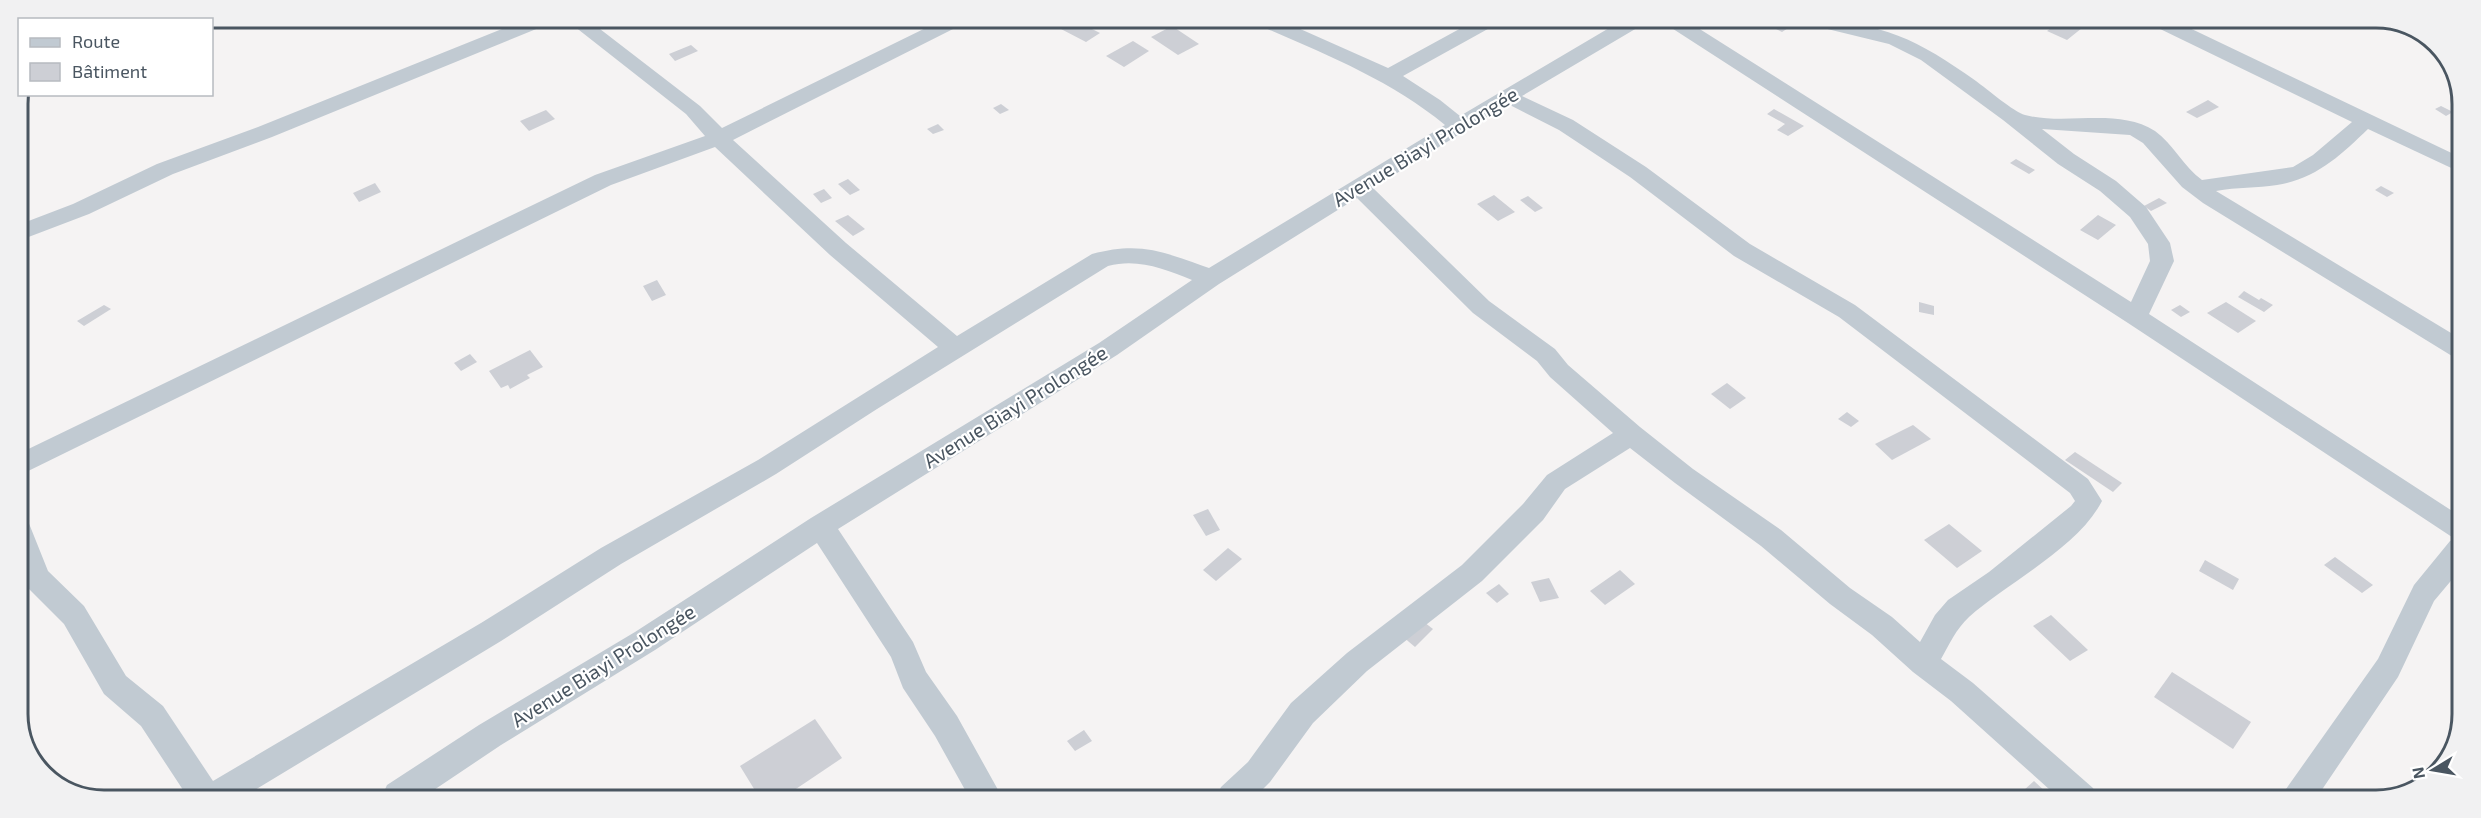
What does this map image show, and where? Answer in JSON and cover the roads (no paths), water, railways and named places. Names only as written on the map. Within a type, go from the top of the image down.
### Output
[{"type":"street","points":[[29,229],[81,209],[165,169],[266,132],[519,29]]},
{"type":"street","points":[[588,29],[693,110],[719,138],[838,249],[955,348]]},
{"type":"street","points":[[29,461],[603,180],[719,138],[938,29]]},
{"type":"street","points":[[1283,29],[1389,76],[1434,104],[1459,125]]},
{"type":"street","points":[[1389,76],[1474,29]]},
{"type":"street","name":"Avenue Biayi Prolongée","points":[[407,790],[490,735],[645,641],[821,526],[1108,349],[1211,278],[1459,125],[1621,29]]},
{"type":"street","points":[[1686,29],[2136,317],[2452,525]]},
{"type":"street","points":[[1851,29],[1896,40],[1928,56],[2066,159],[2108,186],[2139,212],[2159,243],[2162,261],[2136,317]]},
{"type":"street","points":[[2176,29],[2452,161]]},
{"type":"street","points":[[1507,96],[1566,125],[1638,172],[1742,250],[1847,311],[2079,486],[2085,493],[2089,501],[2081,514],[1999,580],[1958,609],[1945,624],[1923,663]]},
{"type":"street","points":[[2199,189],[2230,181],[2294,175],[2310,167],[2366,120]]},
{"type":"street","points":[[2019,122],[2076,126],[2124,126],[2137,130],[2150,138],[2172,164],[2199,189],[2281,242],[2452,345]]},
{"type":"street","points":[[1359,187],[1481,307],[1546,355],[1559,371],[1631,434],[1684,476],[1771,538],[1840,596],[1882,626],[1923,663],[1962,692],[2072,790]]},
{"type":"street","points":[[226,790],[491,632],[611,556],[767,467],[1051,288],[1100,260],[1119,254],[1148,255],[1211,278]]},
{"type":"street","points":[[1240,790],[1259,772],[1302,713],[1357,662],[1472,573],[1533,512],[1556,482],[1631,434]]},
{"type":"street","points":[[821,526],[903,651],[914,679],[946,726],[982,790]]},
{"type":"street","points":[[29,559],[36,578],[74,615],[115,685],[152,716],[201,790]]},
{"type":"street","points":[[2304,790],[2388,668],[2424,593],[2452,559]]}]
